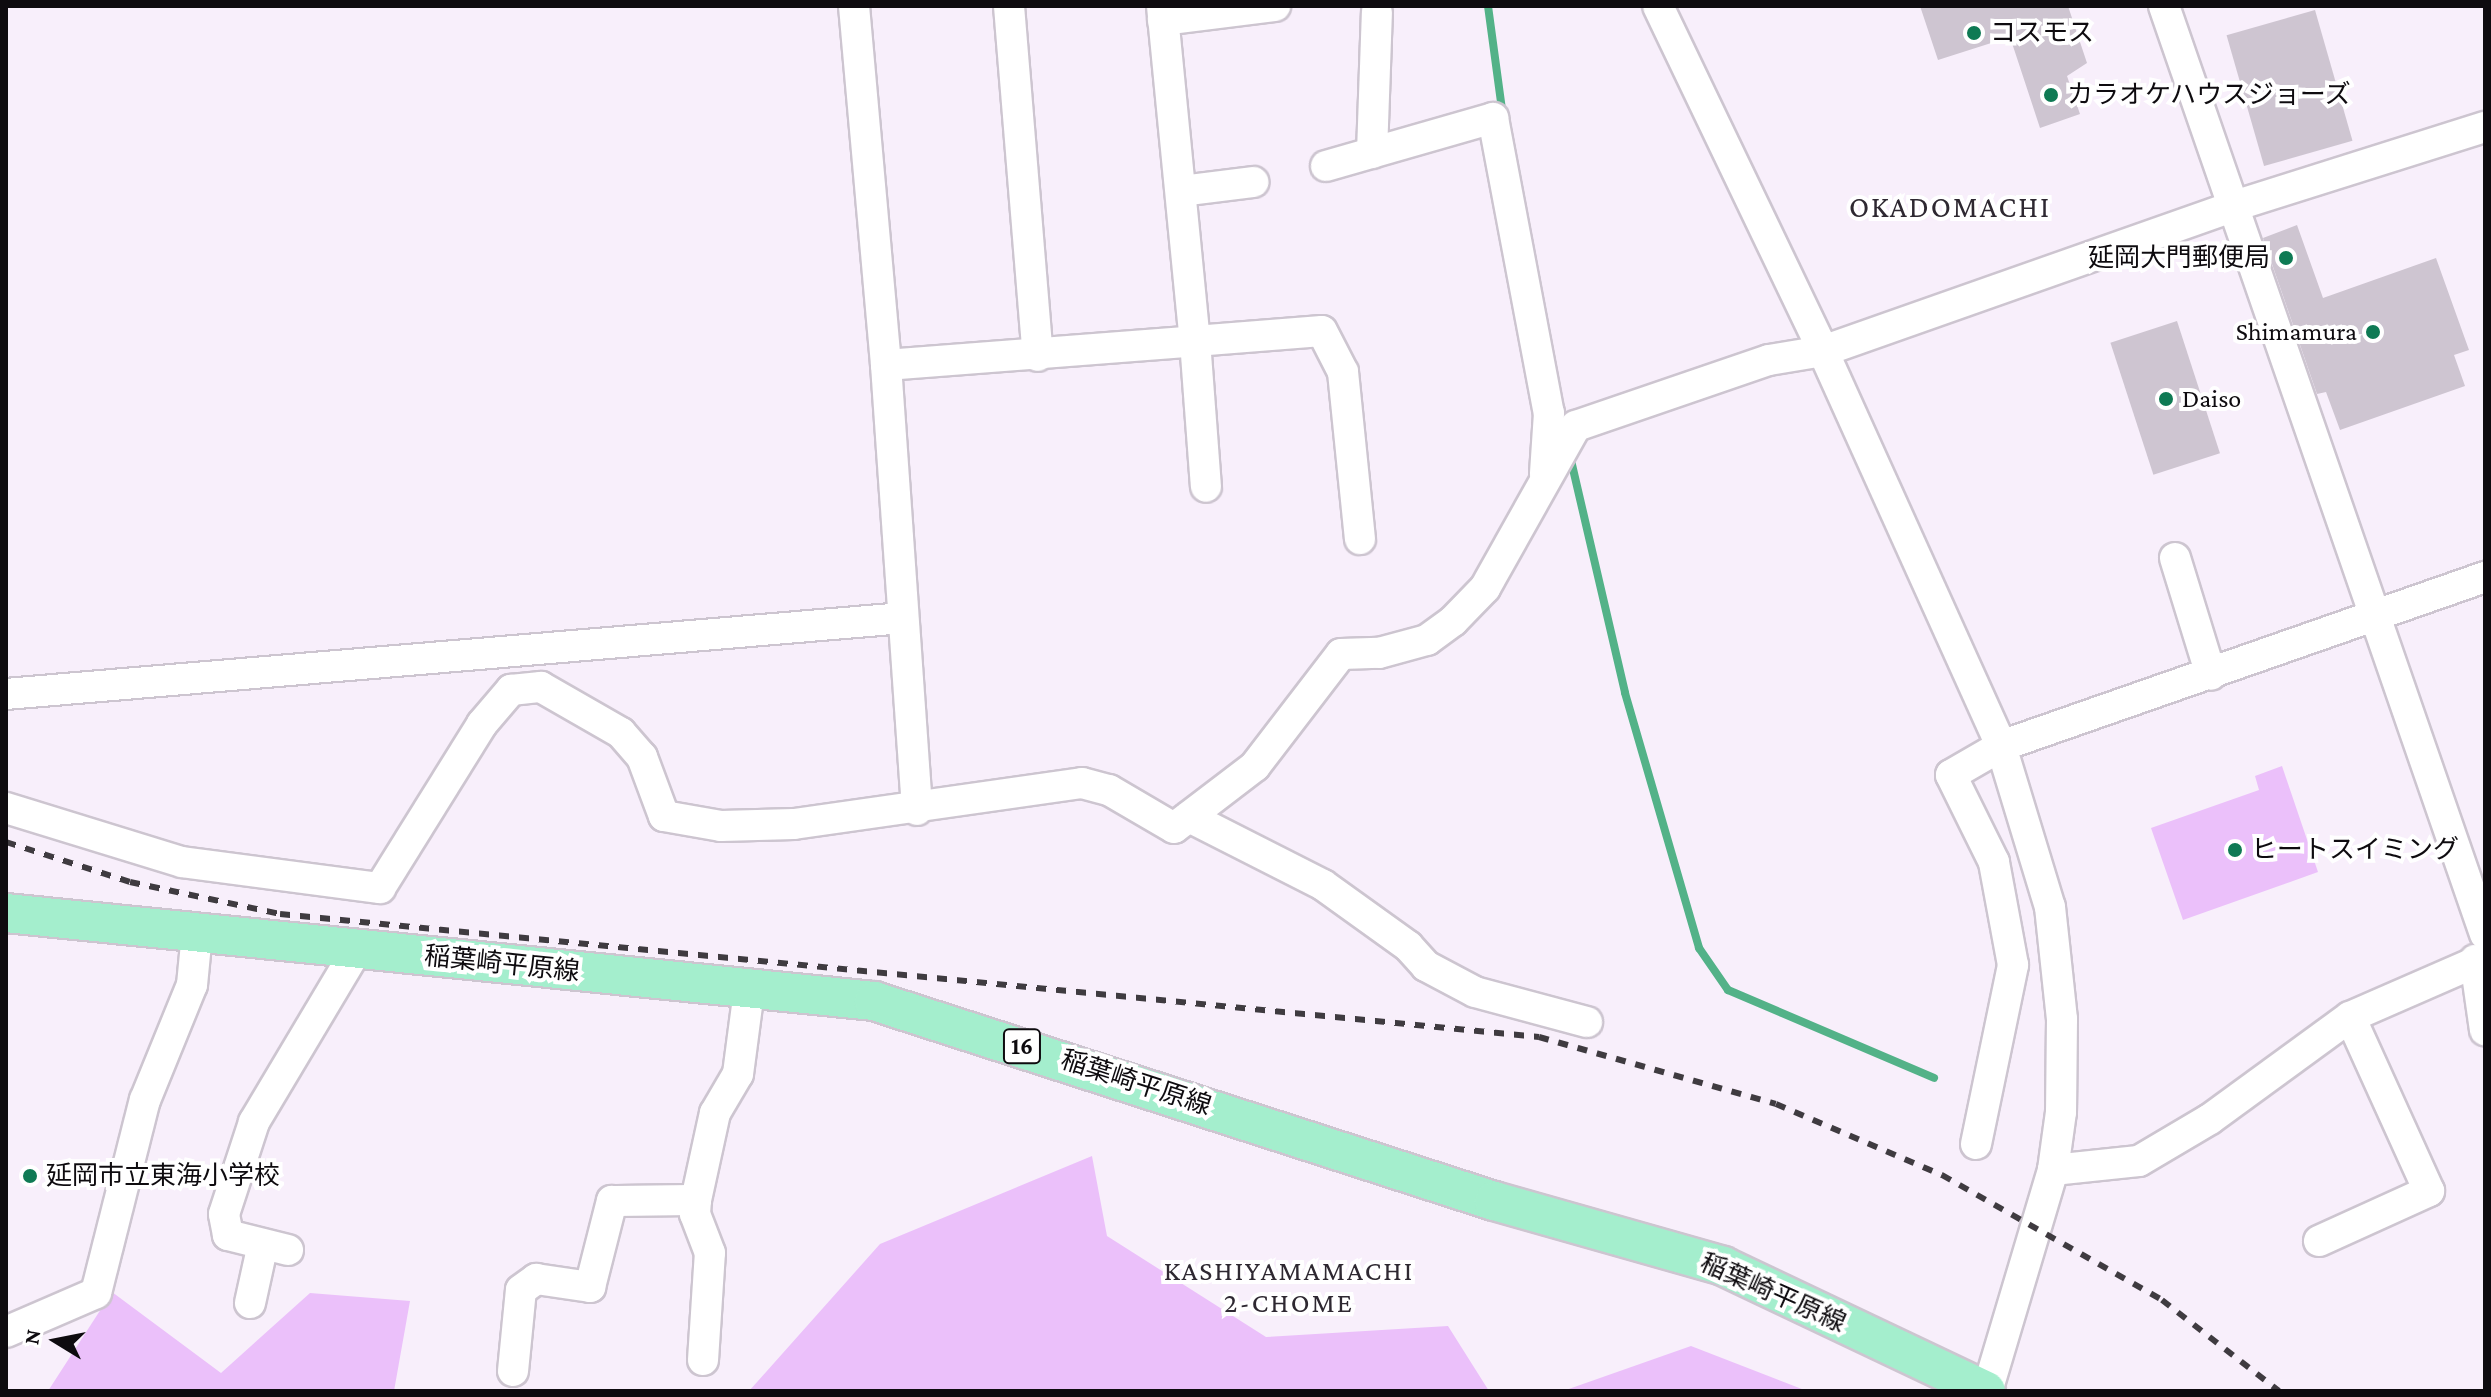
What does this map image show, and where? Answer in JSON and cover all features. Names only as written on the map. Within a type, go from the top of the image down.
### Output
[{"type":"main road","name":"稲葉崎平原線","points":[[6,913],[874,1001],[936,1018],[1494,1201],[1723,1266],[1987,1391]]},
{"type":"street","points":[[854,6],[886,365],[917,810]]},
{"type":"street","points":[[1009,6],[1038,356]]},
{"type":"street","points":[[1206,487],[1163,13],[1275,6]]},
{"type":"street","points":[[1658,6],[1823,351],[2001,746],[2050,907],[2062,1019],[2061,1112],[2053,1170],[1987,1391]]},
{"type":"street","points":[[2164,6],[2373,617],[2482,951],[2485,1030]]},
{"type":"street","points":[[1372,153],[1377,12]]},
{"type":"street","points":[[1326,166],[1493,118],[1549,413],[1550,474]]},
{"type":"street","points":[[6,808],[182,862],[380,888],[482,724],[511,690],[541,687],[621,733],[642,757],[664,816],[721,826],[794,824],[917,810],[1082,783],[1109,790],[1174,828],[1255,766],[1341,654],[1379,653],[1427,640],[1453,621],[1485,588],[1576,426],[1769,360],[1823,351],[2231,207],[2485,127]]},
{"type":"street","points":[[1181,191],[1253,182]]},
{"type":"street","points":[[886,365],[1038,356],[1322,331],[1343,372],[1360,539]]},
{"type":"street","points":[[2175,558],[2211,675]]},
{"type":"street","points":[[1976,1144],[2013,965],[1994,862],[1951,775],[2001,746],[2485,577]]},
{"type":"street","points":[[6,694],[903,618]]},
{"type":"street","points":[[1189,817],[1323,885],[1408,946],[1426,966],[1463,986],[1587,1022]]},
{"type":"street","points":[[6,1332],[96,1293],[145,1100],[192,985],[197,933]]},
{"type":"street","points":[[250,1303],[275,1247],[228,1235],[224,1214],[254,1122],[357,949]]},
{"type":"street","points":[[2053,1170],[2139,1161],[2210,1119],[2350,1017],[2482,951]]},
{"type":"street","points":[[703,1360],[710,1253],[695,1214],[696,1200],[715,1113],[738,1074],[749,990]]},
{"type":"street","points":[[2319,1241],[2429,1191],[2350,1017]]},
{"type":"street","points":[[513,1371],[521,1290],[536,1279],[590,1287],[612,1201],[696,1200]]},
{"type":"shaded area","name":"ヒートスイミング","points":[[2282,766],[2318,872],[2183,920],[2151,828],[2259,790],[2255,776]]},
{"type":"shaded area","points":[[1092,1156],[1107,1236],[1266,1337],[1448,1326],[1489,1391],[749,1391],[880,1244]]},
{"type":"shaded area","points":[[112,1292],[221,1373],[310,1293],[410,1301],[394,1391],[48,1391]]},
{"type":"shaded area","points":[[1691,1346],[1807,1391],[1563,1391]]},
{"type":"building","points":[[1920,6],[2068,6],[2087,63],[2067,76],[2080,114],[2040,128],[2010,37],[1938,60]]},
{"type":"building","points":[[2315,10],[2352,141],[2264,166],[2227,35]]},
{"type":"building","name":"Shimamura","points":[[2297,225],[2323,298],[2436,258],[2469,350],[2454,355],[2465,386],[2340,430],[2326,392],[2317,394],[2263,238]]},
{"type":"building","name":"Daiso","points":[[2177,321],[2220,453],[2153,475],[2110,343]]},
{"type":"waterway","points":[[1488,6],[1503,117]]},
{"type":"waterway","points":[[1570,456],[1625,693],[1699,948],[1728,990],[1934,1078]]},
{"type":"railway","points":[[6,842],[130,882],[280,914],[1539,1037],[1776,1104],[1942,1175],[2162,1300],[2279,1391]]},
{"type":"place","name":"コスモス","points":[[1974,33]]},
{"type":"place","name":"カラオケハウスジョーズ","points":[[2051,95]]},
{"type":"place","name":"延岡大門郵便局","points":[[2286,258]]},
{"type":"place","name":"Shimamura","points":[[2373,332]]},
{"type":"place","name":"Daiso","points":[[2166,399]]},
{"type":"place","name":"ヒートスイミング","points":[[2235,850]]},
{"type":"place","name":"延岡市立東海小学校","points":[[30,1176]]},
{"type":"district","name":"OKADOMACHI","points":[[1950,207]]},
{"type":"district","name":"KASHIYAMAMACHI 2-CHOME","points":[[1289,1287]]}]
